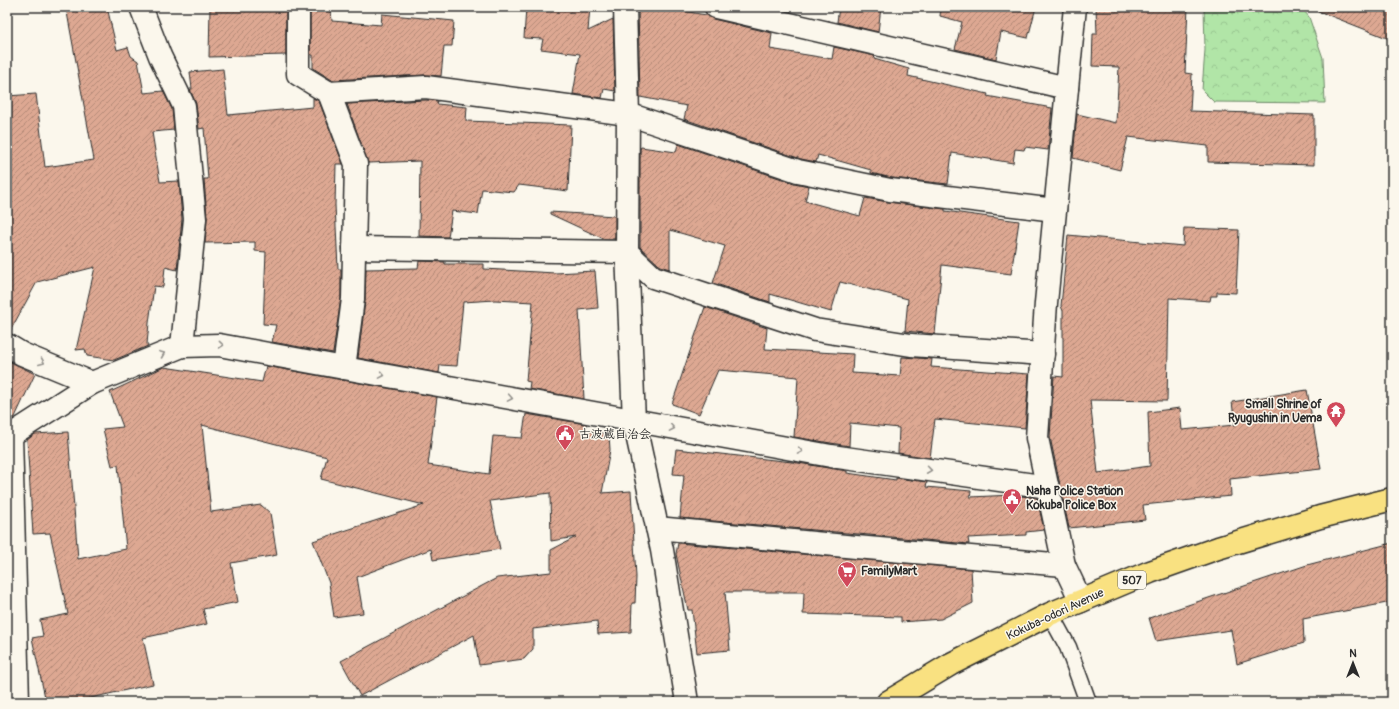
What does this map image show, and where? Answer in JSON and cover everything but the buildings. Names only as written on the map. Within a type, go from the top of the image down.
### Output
[{"type":"highway","name":"Kokuba-odori Avenue","points":[[888,702],[951,664],[1050,614],[1150,572],[1218,548],[1320,518],[1392,499]]},
{"type":"street","points":[[140,7],[160,56],[184,106],[195,220],[182,346]]},
{"type":"street","points":[[298,7],[298,74],[329,93],[426,87],[628,114],[798,171],[890,190],[1055,210]]},
{"type":"street","points":[[624,7],[628,114],[627,252],[634,421],[657,528],[687,702]]},
{"type":"street","points":[[716,7],[1067,88]]},
{"type":"street","points":[[1075,7],[1055,210],[1037,438],[1064,565],[1081,600]]},
{"type":"street","points":[[329,93],[356,164],[353,299],[344,368]]},
{"type":"street","points":[[354,248],[627,252],[653,277],[816,330],[910,345],[1043,354]]},
{"type":"street","points":[[18,702],[10,496],[11,435],[92,383],[182,346],[219,344],[831,456],[1048,487]]},
{"type":"street","points":[[7,345],[22,354],[92,383]]},
{"type":"street","points":[[657,528],[1064,565]]},
{"type":"lane","points":[[1050,614],[1068,647],[1088,702]]},
{"type":"green space","points":[[1204,7],[1301,7],[1309,17],[1323,58],[1325,103],[1214,102],[1202,90],[1205,50]]},
{"type":"place","name":"Small Shrine of Ryugushin in Uema","points":[[1336,428]]},
{"type":"place","name":"古波蔵自治会","points":[[565,451]]},
{"type":"place","name":"Naha Police Station Kokuba Police Box","points":[[1012,515]]},
{"type":"place","name":"FamilyMart","points":[[847,588]]}]
